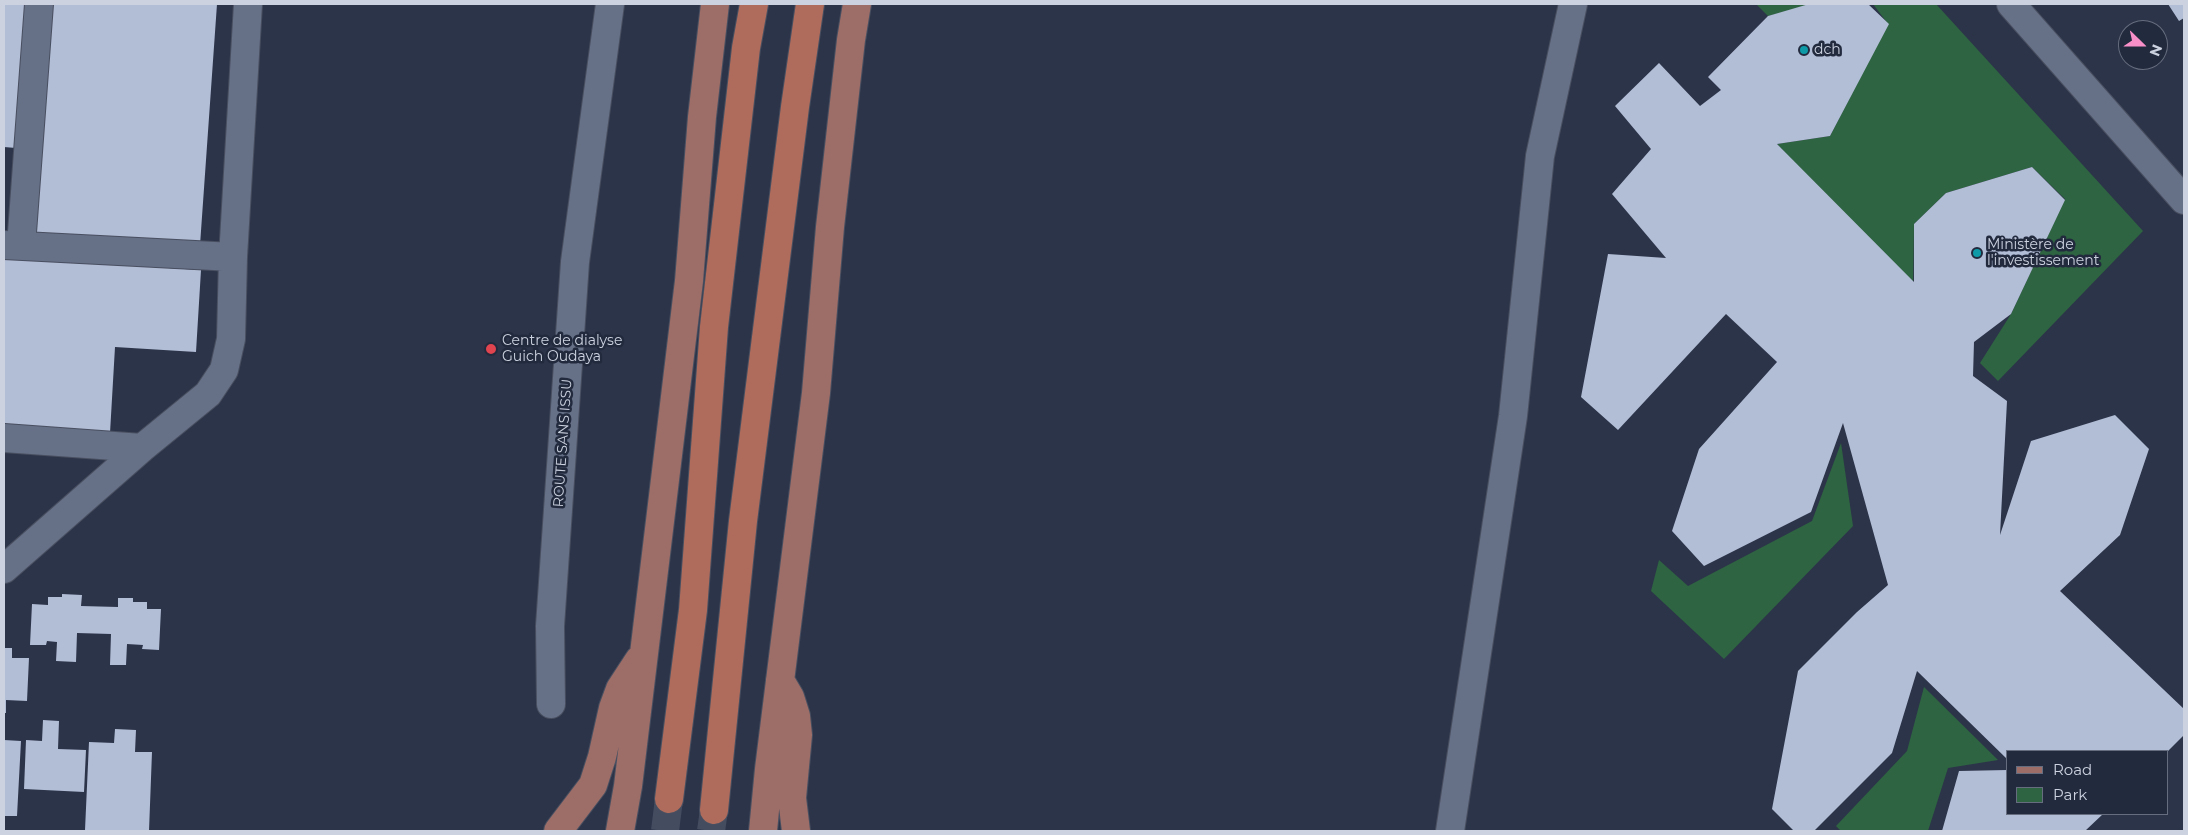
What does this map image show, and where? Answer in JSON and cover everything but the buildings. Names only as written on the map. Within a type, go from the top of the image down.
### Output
[{"type":"highway","points":[[669,799],[693,610],[716,318],[746,48],[754,4]]},
{"type":"highway","points":[[714,810],[743,521],[795,107],[810,4]]},
{"type":"main road","points":[[620,831],[628,786],[689,281],[702,117],[715,4]]},
{"type":"main road","points":[[764,831],[764,804],[816,394],[831,218],[851,40],[857,4]]},
{"type":"main road","points":[[558,831],[593,785],[602,757],[612,708],[624,683],[643,654]]},
{"type":"main road","points":[[780,680],[790,697],[796,716],[798,736],[792,798],[796,831]]},
{"type":"street","points":[[39,4],[15,160],[13,245],[233,257]]},
{"type":"street","points":[[4,569],[142,448],[208,394],[224,370],[231,339],[233,257],[248,4]]},
{"type":"street","name":"ROUTE SANS ISSU","points":[[551,704],[550,626],[575,262],[610,4]]},
{"type":"street","points":[[1450,831],[1513,416],[1540,156],[1573,4]]},
{"type":"street","points":[[2011,4],[2181,190]]},
{"type":"street","points":[[4,438],[142,448]]},
{"type":"green space","points":[[1756,4],[1814,4],[1768,16]]},
{"type":"green space","points":[[1873,4],[1936,4],[2143,231],[1998,381],[1980,363],[2011,314],[2065,199],[2032,167],[1946,193],[1914,224],[1913,288],[1777,144],[1830,136],[1888,24]]},
{"type":"green space","points":[[1841,443],[1853,526],[1724,659],[1651,591],[1659,560],[1688,586],[1812,521]]},
{"type":"green space","points":[[1924,687],[1998,760],[1948,768],[1928,831],[1841,831],[1836,826],[1907,751]]},
{"type":"tunnel","points":[[665,831],[669,799]]},
{"type":"tunnel","points":[[711,831],[714,810]]},
{"type":"place","name":"dch","points":[[1804,50]]},
{"type":"place","name":"Ministère de l'investissement","points":[[1977,253]]},
{"type":"place","name":"Centre de dialyse Guich Oudaya","points":[[491,349]]}]
